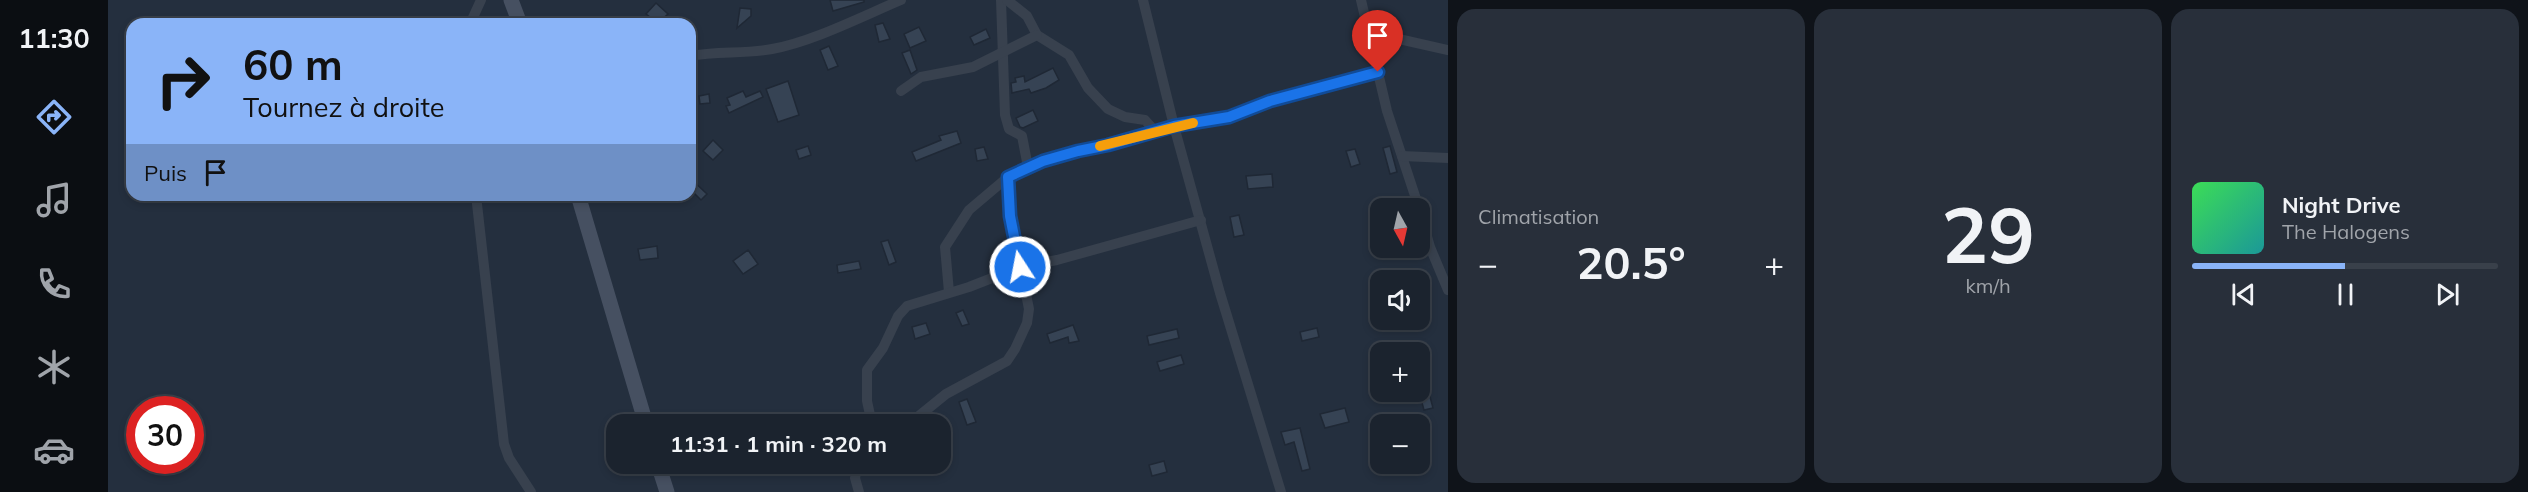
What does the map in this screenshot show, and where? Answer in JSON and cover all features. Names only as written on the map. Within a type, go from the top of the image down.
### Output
[{"type":"main road","points":[[511,0],[518,18]]},
{"type":"main road","points":[[580,201],[643,414]]},
{"type":"main road","points":[[661,474],[667,492]]},
{"type":"street","points":[[473,18],[481,0]]},
{"type":"street","points":[[696,55],[714,52],[749,52],[791,45],[901,0]]},
{"type":"street","points":[[1001,0],[1001,51],[1006,121],[1011,132],[1022,136],[1028,167]]},
{"type":"street","points":[[1007,0],[1027,16],[1037,35],[1069,55],[1088,88],[1108,109],[1125,117],[1145,120],[1155,131]]},
{"type":"street","points":[[1143,0],[1174,126],[1281,492]]},
{"type":"street","points":[[1361,0],[1387,111],[1415,198]]},
{"type":"street","points":[[1368,32],[1448,50]]},
{"type":"street","points":[[902,91],[921,77],[973,67],[1037,35]]},
{"type":"street","points":[[949,292],[945,247],[969,210],[1008,177],[1052,158],[1174,126],[1229,117],[1270,101],[1378,72]]},
{"type":"street","points":[[1402,156],[1448,158]]},
{"type":"street","points":[[921,414],[946,393],[1001,365],[1012,355],[1029,316],[1010,216],[1008,177]]},
{"type":"street","points":[[477,201],[504,444],[509,458],[531,492]]},
{"type":"street","points":[[870,414],[866,379],[871,362],[883,348],[903,309],[913,303],[1020,267],[1058,260],[1201,220]]},
{"type":"street","points":[[1430,247],[1448,290]]},
{"type":"street","points":[[855,474],[859,492]]},
{"type":"building","points":[[830,0],[864,0],[864,2],[833,11]]},
{"type":"building","points":[[656,3],[668,14],[664,18],[651,18],[646,14]]},
{"type":"building","points":[[740,8],[751,9],[751,16],[737,28]]},
{"type":"building","points":[[883,23],[890,39],[879,42],[875,25]]},
{"type":"building","points":[[919,27],[926,41],[910,48],[904,34]]},
{"type":"building","points":[[986,29],[990,38],[974,45],[970,37]]},
{"type":"building","points":[[829,46],[838,66],[828,70],[820,50]]},
{"type":"building","points":[[910,50],[917,70],[911,74],[902,53]]},
{"type":"building","points":[[1053,68],[1059,80],[1046,88],[1031,93],[1029,89],[1012,93],[1011,83],[1016,82],[1015,78],[1024,76],[1025,82]]},
{"type":"building","points":[[788,81],[799,115],[778,122],[766,89]]},
{"type":"building","points":[[743,91],[746,97],[760,91],[763,97],[729,113],[726,106],[730,105],[727,98]]},
{"type":"building","points":[[709,94],[710,103],[700,104],[699,96]]},
{"type":"building","points":[[1033,110],[1038,121],[1023,128],[1020,127],[1016,118]]},
{"type":"building","points":[[957,131],[961,143],[916,161],[912,152],[941,140],[939,136]]},
{"type":"building","points":[[713,140],[723,150],[713,160],[703,151]]},
{"type":"building","points":[[808,146],[811,155],[799,159],[796,150]]},
{"type":"building","points":[[1390,146],[1397,172],[1390,174],[1383,148]]},
{"type":"building","points":[[984,147],[988,159],[977,161],[975,149]]},
{"type":"building","points":[[1355,149],[1360,164],[1351,167],[1346,151]]},
{"type":"building","points":[[1272,174],[1273,187],[1248,189],[1246,176]]},
{"type":"building","points":[[696,184],[707,194],[701,200],[696,195]]},
{"type":"building","points":[[1239,215],[1244,235],[1234,237],[1230,217]]},
{"type":"building","points":[[888,240],[896,262],[889,265],[881,242]]},
{"type":"building","points":[[657,246],[658,258],[640,260],[638,249]]},
{"type":"building","points":[[748,250],[758,264],[743,274],[733,261]]},
{"type":"building","points":[[859,261],[861,269],[838,273],[837,265]]},
{"type":"building","points":[[963,310],[969,324],[962,326],[956,313]]},
{"type":"building","points":[[926,323],[930,334],[915,339],[912,327]]},
{"type":"building","points":[[1073,325],[1079,341],[1069,343],[1068,337],[1050,343],[1047,334]]},
{"type":"building","points":[[1317,328],[1319,337],[1302,341],[1300,332]]},
{"type":"building","points":[[1177,329],[1179,338],[1149,345],[1147,336]]},
{"type":"building","points":[[1181,355],[1184,364],[1160,371],[1157,362]]},
{"type":"building","points":[[1430,397],[1433,408],[1424,410],[1422,402],[1430,402]]},
{"type":"building","points":[[967,399],[976,422],[967,425],[959,402]]},
{"type":"building","points":[[1345,408],[1349,422],[1325,428],[1320,414]]},
{"type":"building","points":[[1300,428],[1310,469],[1302,471],[1294,442],[1285,445],[1281,432]]},
{"type":"building","points":[[1164,461],[1167,472],[1152,476],[1149,465]]},
{"type":"slow traffic","points":[[1100,146],[1193,123]]},
{"type":"route","points":[[1020,267],[1010,216],[1008,177],[1043,161],[1078,151],[1174,126],[1229,117],[1270,101],[1378,72]]}]
